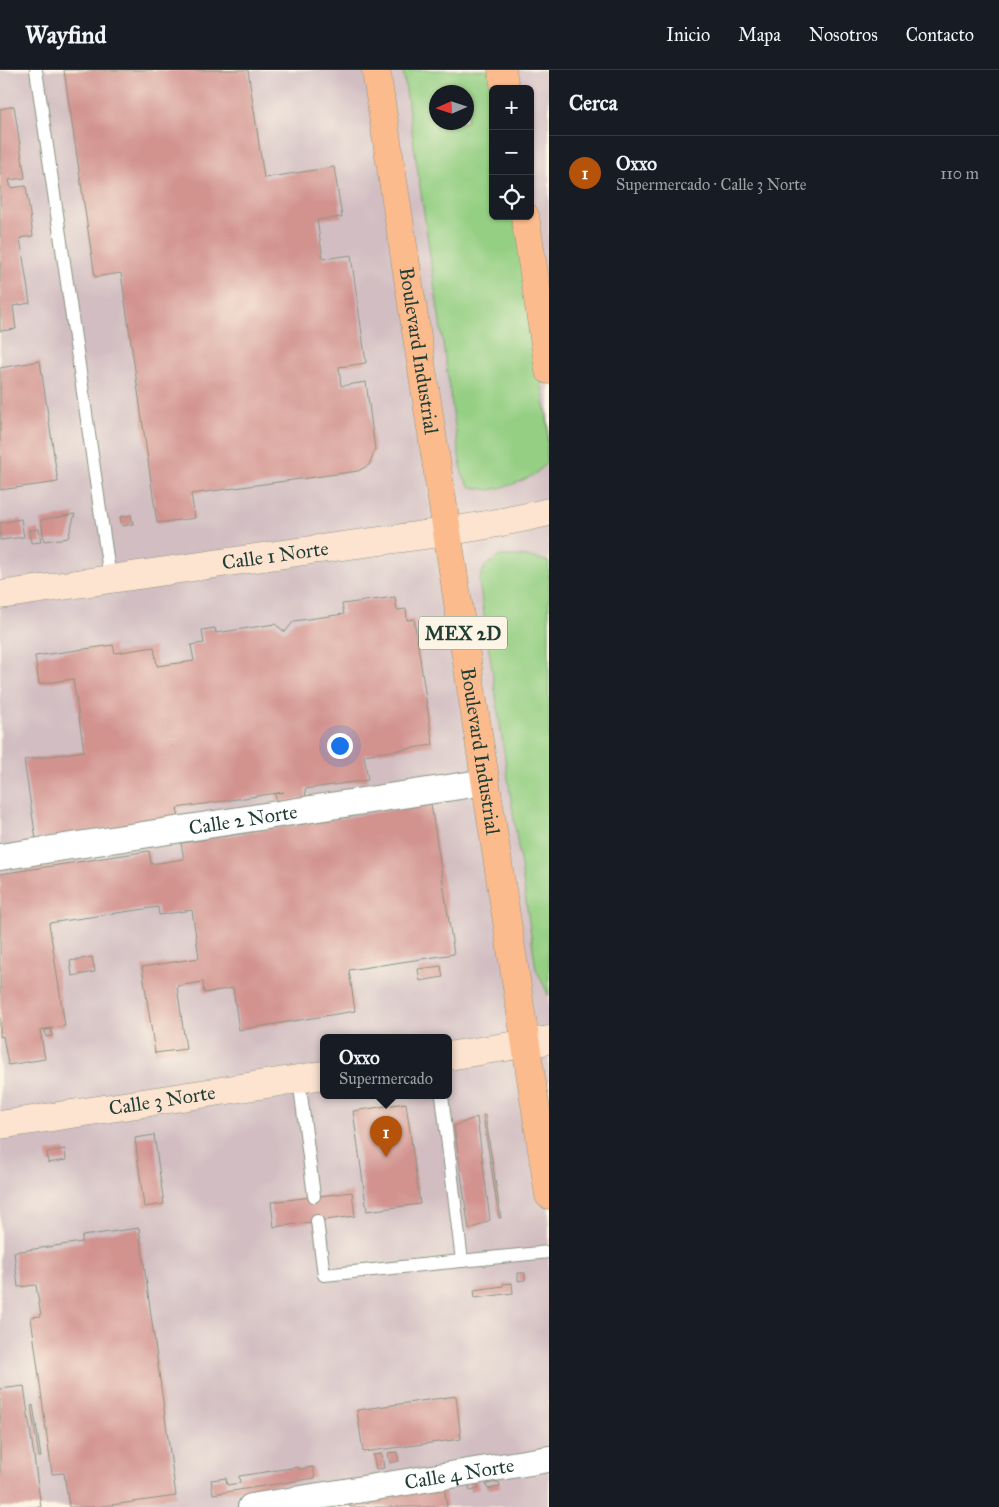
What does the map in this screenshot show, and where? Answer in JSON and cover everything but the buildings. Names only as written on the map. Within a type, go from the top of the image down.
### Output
[{"type":"highway","name":"Boulevard Industrial","points":[[376,70],[486,782],[537,1042],[549,1195]]},
{"type":"highway","points":[[502,70],[504,85]]},
{"type":"highway","points":[[526,220],[549,370]]},
{"type":"street","name":"Calle 1 Norte","points":[[0,595],[447,532],[549,512]]},
{"type":"street","name":"Calle 2 Norte","points":[[0,857],[486,782]]},
{"type":"street","points":[[452,1055],[537,1042]]},
{"type":"street","name":"Calle 3 Norte","points":[[0,1125],[311,1077]]},
{"type":"street","name":"Calle 4 Norte","points":[[251,1507],[549,1458]]},
{"type":"lane","points":[[36,70],[110,578]]},
{"type":"lane","points":[[311,1077],[314,1196]]},
{"type":"lane","points":[[442,1099],[462,1261]]},
{"type":"lane","points":[[317,1221],[324,1275],[549,1252]]},
{"type":"shaded area","points":[[0,70],[549,70],[549,1507],[0,1507]]},
{"type":"green space","points":[[403,70],[493,70],[493,85],[489,85],[489,220],[517,220],[548,426],[546,464],[534,475],[511,485],[490,490],[470,487],[462,474]]},
{"type":"green space","points":[[500,556],[531,557],[549,562],[549,996],[536,969],[479,581],[485,566]]},
{"type":"place","name":"Oxxo","points":[[386,1157]]}]
